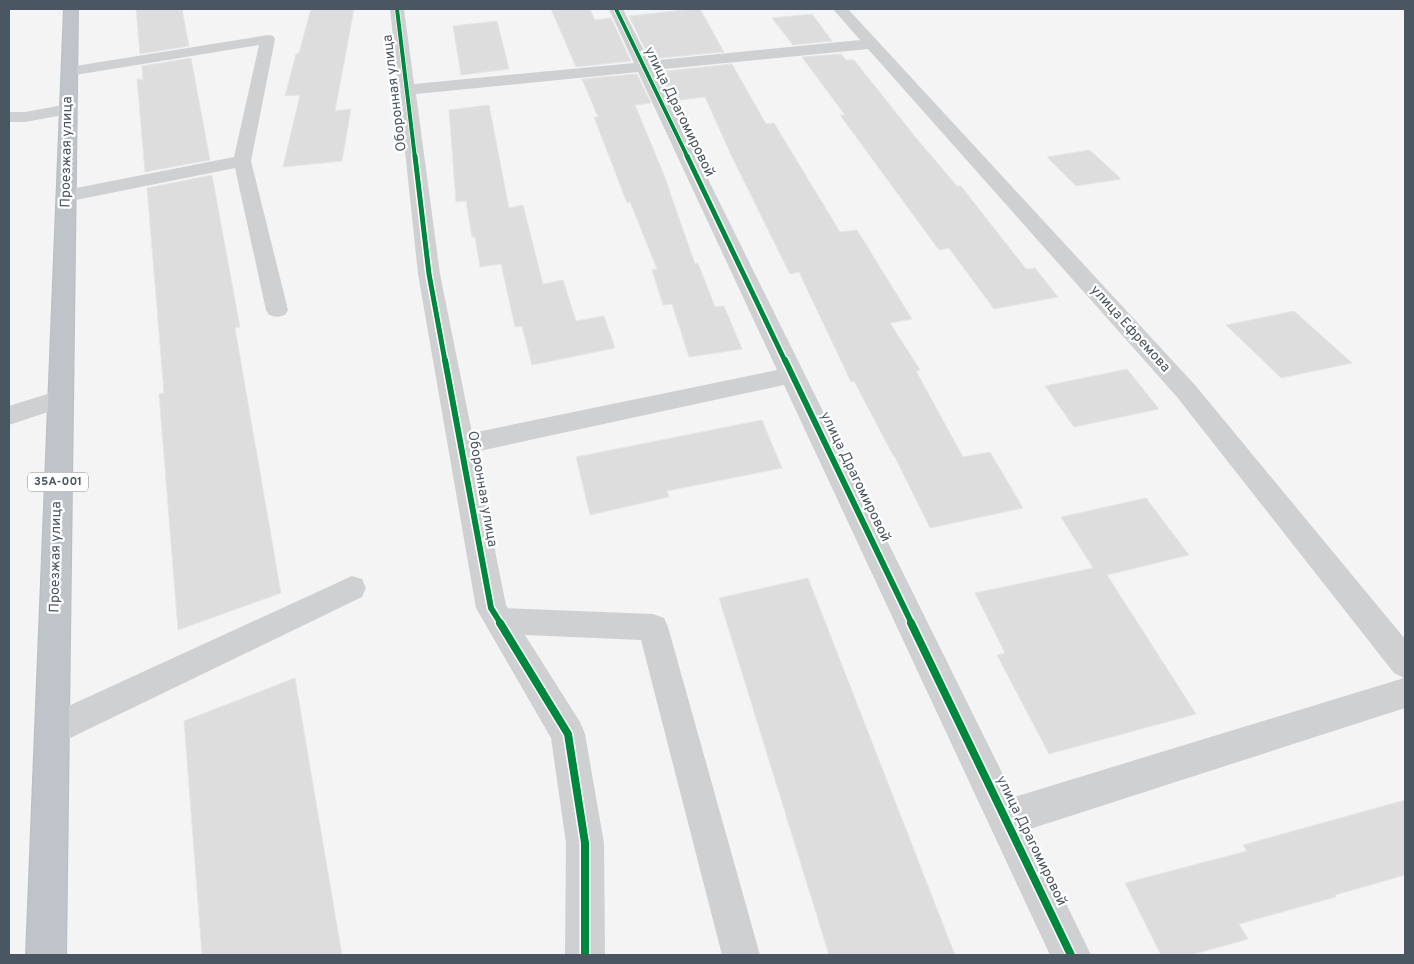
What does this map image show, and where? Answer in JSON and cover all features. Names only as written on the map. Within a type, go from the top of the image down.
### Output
[{"type":"highway","name":"Проезжая улица","points":[[46,955],[71,9]]},
{"type":"street","name":"Оборонная улица","points":[[397,9],[429,274],[491,608],[568,734],[585,843],[585,955]]},
{"type":"street","name":"улица Драгомировой","points":[[616,9],[1071,955]]},
{"type":"street","name":"улица Ефремова","points":[[840,9],[1186,390],[1405,663]]},
{"type":"street","points":[[407,90],[870,44]]},
{"type":"street","points":[[9,117],[24,117],[68,109]]},
{"type":"street","points":[[461,445],[792,375]]},
{"type":"street","points":[[9,416],[60,399]]},
{"type":"street","points":[[1006,818],[1405,693]]},
{"type":"lane","points":[[69,71],[268,39],[242,161],[277,310]]},
{"type":"lane","points":[[66,196],[242,161]]},
{"type":"lane","points":[[52,730],[352,588]]},
{"type":"lane","points":[[500,621],[653,627],[742,955]]},
{"type":"building","points":[[136,9],[182,9],[189,46],[140,54]]},
{"type":"building","points":[[311,9],[354,9],[335,111],[351,109],[342,161],[283,167],[300,95],[285,96]]},
{"type":"building","points":[[551,9],[590,9],[595,20],[611,18],[631,61],[576,67]]},
{"type":"building","points":[[700,9],[724,52],[650,59],[629,16]]},
{"type":"building","points":[[812,14],[832,41],[793,45],[772,18]]},
{"type":"building","points":[[497,21],[509,69],[461,75],[453,26]]},
{"type":"building","points":[[841,54],[846,60],[854,60],[917,139],[957,186],[961,186],[1026,269],[1035,268],[1058,297],[994,309],[949,248],[939,250],[840,115],[845,115],[802,57]]},
{"type":"building","points":[[191,58],[210,160],[145,172],[137,79],[143,80],[142,66]]},
{"type":"building","points":[[732,64],[766,124],[774,123],[840,232],[857,230],[912,319],[890,323],[920,370],[916,371],[963,457],[990,452],[1023,508],[930,528],[895,457],[854,381],[851,382],[799,272],[790,274],[732,157],[705,97],[671,101],[657,72]]},
{"type":"building","points":[[637,74],[651,103],[635,105],[664,175],[695,264],[698,263],[715,307],[724,306],[742,349],[689,357],[672,304],[663,305],[652,270],[657,269],[630,202],[627,203],[594,117],[598,117],[582,79]]},
{"type":"building","points":[[489,105],[509,208],[523,205],[543,284],[563,280],[576,321],[604,316],[615,348],[532,365],[522,326],[515,327],[501,264],[480,267],[475,237],[472,237],[466,201],[456,202],[449,110]]},
{"type":"building","points":[[1090,150],[1121,179],[1076,186],[1047,157]]},
{"type":"building","points":[[212,175],[240,327],[235,328],[281,593],[178,630],[159,394],[164,393],[147,188]]},
{"type":"building","points":[[1294,311],[1352,363],[1281,378],[1226,325]]},
{"type":"building","points":[[1127,369],[1159,409],[1074,427],[1045,386]]},
{"type":"building","points":[[762,420],[782,468],[667,491],[669,497],[590,515],[576,457]]},
{"type":"building","points":[[1146,498],[1189,555],[1107,575],[1196,714],[1049,754],[997,655],[1005,653],[975,593],[1093,568],[1061,517]]},
{"type":"building","points":[[808,578],[955,955],[829,955],[719,598]]},
{"type":"building","points":[[295,678],[342,955],[202,955],[184,721]]},
{"type":"building","points":[[1405,800],[1405,875],[1335,895],[1336,897],[1239,924],[1248,939],[1191,955],[1161,955],[1125,883],[1247,851],[1243,845]]},
{"type":"cycle path","points":[[397,9],[429,274],[491,608],[568,734],[585,843],[585,955]]},
{"type":"cycle path","points":[[616,9],[1071,955]]}]
